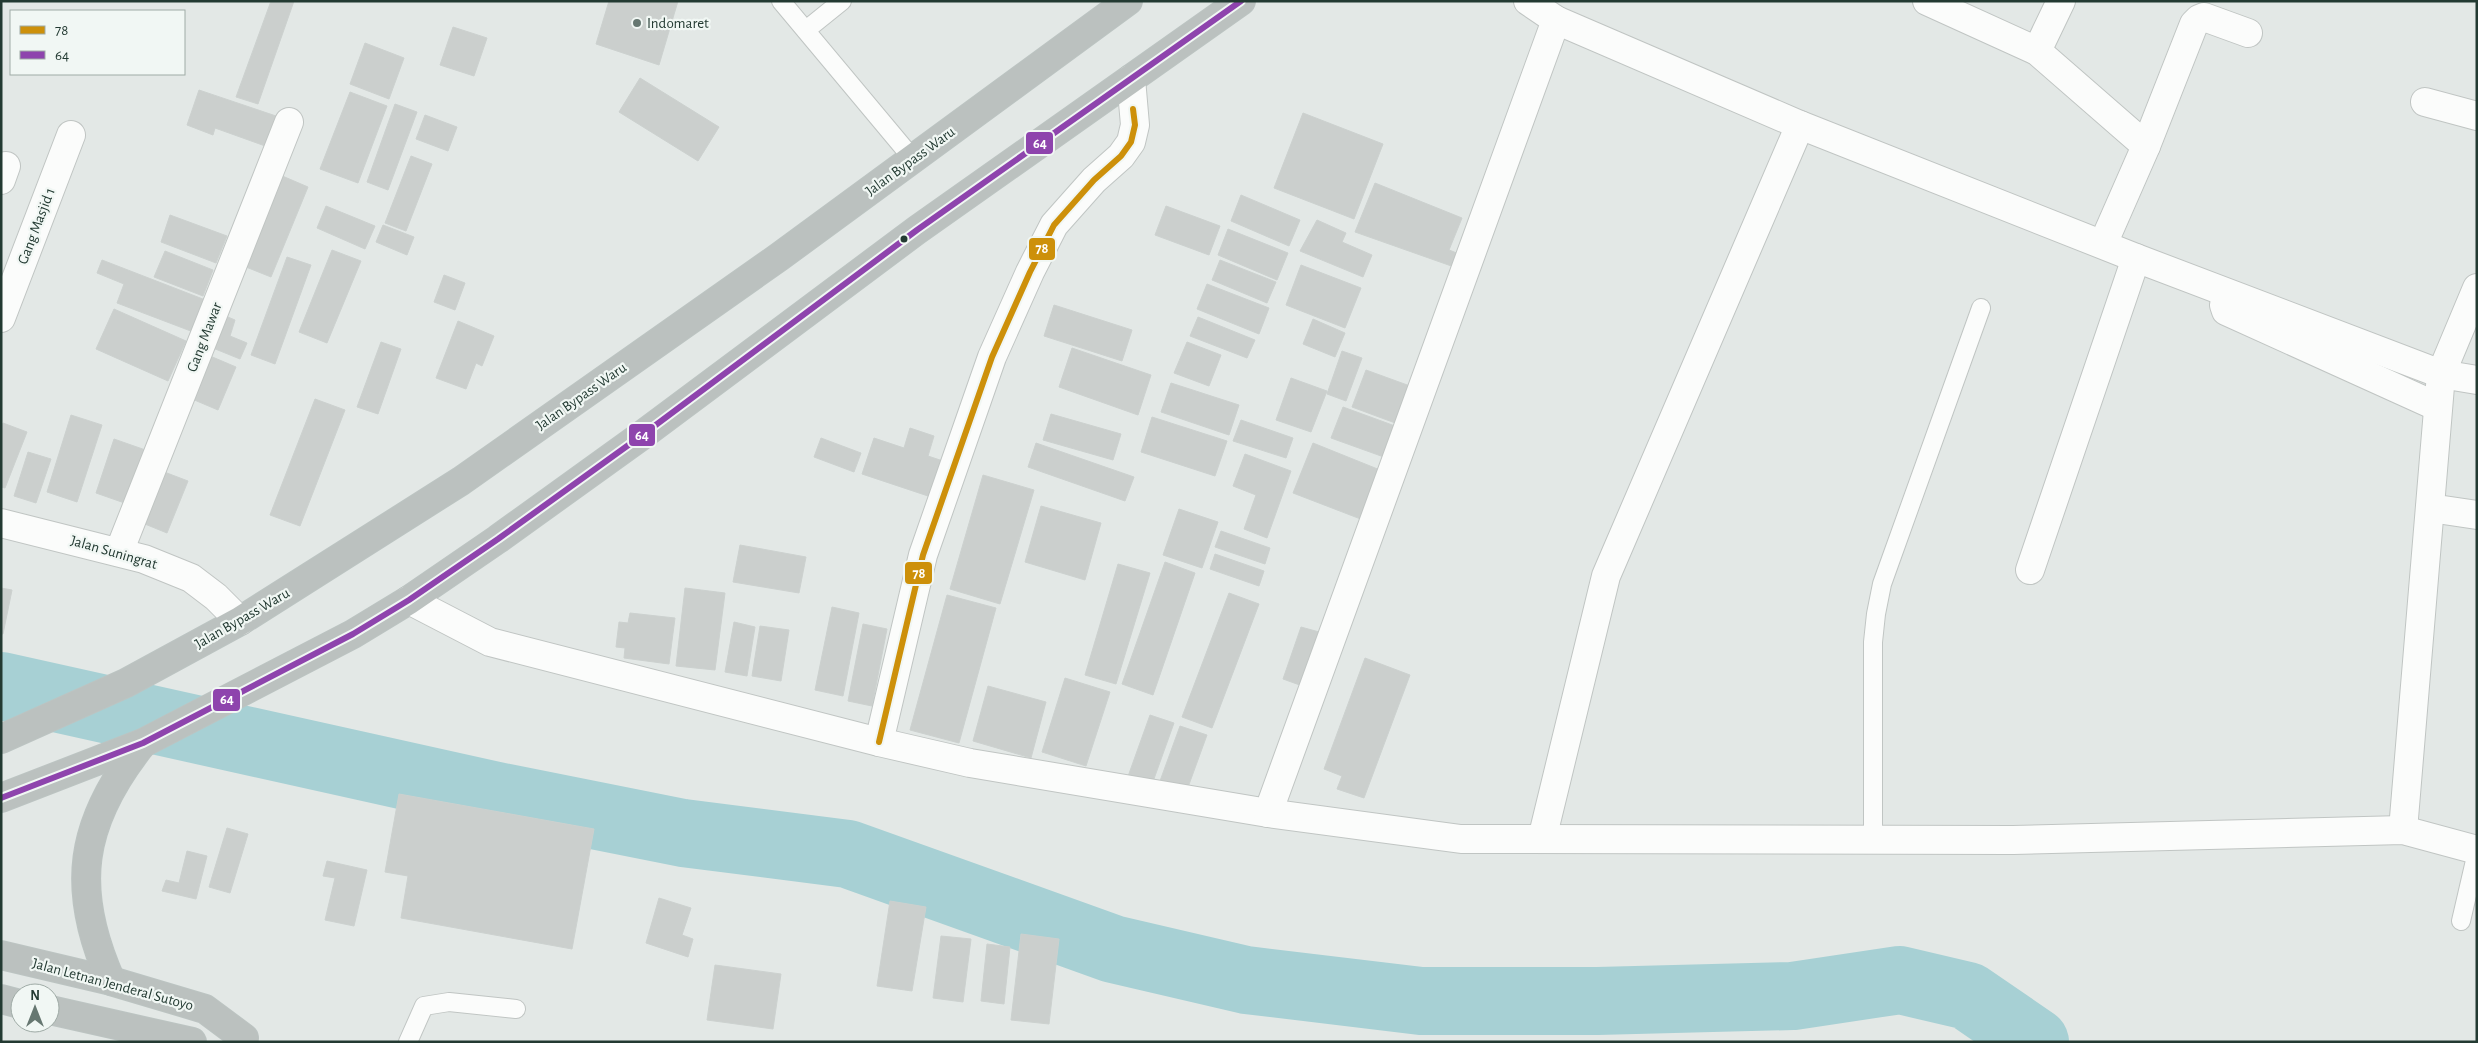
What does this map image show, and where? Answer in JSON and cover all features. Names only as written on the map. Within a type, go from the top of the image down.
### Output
[{"type":"highway","points":[[1,798],[152,738],[353,634],[409,600],[618,453],[917,230],[1241,1]]},
{"type":"highway","name":"Jalan Bypass Waru","points":[[1,739],[126,683],[240,621],[461,481],[913,159],[1113,5]]},
{"type":"highway","points":[[111,981],[96,948],[88,912],[87,866],[91,839],[102,804],[120,771],[152,738]]},
{"type":"highway","name":"Jalan Letnan Jenderal Sutoyo","points":[[1,955],[111,981],[205,1009],[252,1041]]},
{"type":"highway","points":[[60,1012],[192,1042]]},
{"type":"highway","name":"Jalan Letnan Jenderal Sutoyo","points":[[210,1042],[252,1041]]},
{"type":"street","points":[[1528,1],[1556,20],[1800,125],[2136,258],[2441,374],[2477,380]]},
{"type":"street","points":[[1927,1],[2037,52],[2146,146]]},
{"type":"street","points":[[2037,52],[2061,1]]},
{"type":"street","points":[[2103,244],[2146,146],[2194,24],[2204,17],[2215,19],[2248,33]]},
{"type":"street","points":[[1268,813],[1556,20]]},
{"type":"street","points":[[878,742],[923,555],[992,357],[1030,272],[1054,225],[1094,180],[1121,156],[1131,142],[1135,125],[1131,79]]},
{"type":"street","points":[[2425,102],[2477,116]]},
{"type":"street","name":"Gang Mawar","points":[[119,552],[289,122]]},
{"type":"street","points":[[1542,839],[1606,576],[1800,125]]},
{"type":"street","name":"Gang Masjid 1","points":[[1,318],[72,135]]},
{"type":"street","points":[[2030,570],[2136,258]]},
{"type":"street","points":[[2403,830],[2441,374],[2477,288]]},
{"type":"street","points":[[2230,294],[2224,305],[2226,311],[2438,407]]},
{"type":"street","points":[[2430,508],[2477,515]]},
{"type":"street","name":"Jalan Suningrat","points":[[1,522],[144,559],[191,578],[216,597],[240,621]]},
{"type":"street","points":[[409,600],[490,642],[878,742],[970,763],[1268,813],[1461,839],[2013,840],[2403,830],[2477,851]]},
{"type":"lane","points":[[781,1],[913,159]]},
{"type":"lane","points":[[806,30],[842,1]]},
{"type":"lane","points":[[1873,839],[1873,642],[1882,584],[1982,308]]},
{"type":"lane","points":[[2460,921],[2477,851]]},
{"type":"lane","points":[[408,1042],[424,1006],[449,1002],[516,1009]]},
{"type":"building","points":[[271,1],[294,1],[258,104],[236,97]]},
{"type":"building","name":"Indomaret","points":[[609,1],[678,1],[659,65],[596,44]]},
{"type":"building","points":[[453,27],[487,38],[474,76],[440,65]]},
{"type":"building","points":[[365,43],[404,58],[389,99],[350,84]]},
{"type":"building","points":[[640,78],[719,127],[698,161],[619,112]]},
{"type":"building","points":[[199,90],[279,117],[268,147],[215,128],[213,135],[187,125]]},
{"type":"building","points":[[350,92],[387,106],[358,183],[320,169]]},
{"type":"building","points":[[395,104],[417,112],[388,190],[367,182]]},
{"type":"building","points":[[1303,113],[1383,144],[1354,219],[1274,188]]},
{"type":"building","points":[[425,115],[457,127],[448,151],[416,139]]},
{"type":"building","points":[[411,156],[432,164],[406,231],[385,223]]},
{"type":"building","points":[[273,172],[308,187],[271,277],[236,263]]},
{"type":"building","points":[[1375,183],[1462,218],[1449,250],[1462,255],[1457,268],[1355,232]]},
{"type":"building","points":[[1241,195],[1300,220],[1289,246],[1231,221]]},
{"type":"building","points":[[326,206],[375,226],[365,249],[317,228]]},
{"type":"building","points":[[1166,206],[1220,226],[1209,255],[1155,235]]},
{"type":"building","points":[[170,215],[227,236],[216,263],[161,242]]},
{"type":"building","points":[[1317,220],[1346,233],[1342,242],[1372,255],[1363,277],[1300,251]]},
{"type":"building","points":[[383,225],[414,237],[407,255],[376,242]]},
{"type":"building","points":[[1228,229],[1288,253],[1277,280],[1218,255]]},
{"type":"building","points":[[332,250],[361,261],[327,343],[299,332]]},
{"type":"building","points":[[165,251],[213,270],[203,296],[154,277]]},
{"type":"building","points":[[287,257],[311,265],[275,364],[251,355]]},
{"type":"building","points":[[102,260],[208,301],[196,333],[117,303],[124,284],[97,273]]},
{"type":"building","points":[[1220,260],[1276,282],[1267,303],[1212,280]]},
{"type":"building","points":[[1301,265],[1361,288],[1345,328],[1286,305]]},
{"type":"building","points":[[444,275],[465,283],[455,310],[434,302]]},
{"type":"building","points":[[1207,284],[1269,308],[1259,334],[1197,309]]},
{"type":"building","points":[[1054,305],[1132,330],[1122,361],[1044,336]]},
{"type":"building","points":[[114,309],[186,341],[168,381],[96,349]]},
{"type":"building","points":[[216,312],[235,320],[230,336],[247,343],[240,359],[203,344]]},
{"type":"building","points":[[1198,317],[1255,340],[1247,358],[1190,336]]},
{"type":"building","points":[[1313,319],[1345,333],[1335,357],[1303,344]]},
{"type":"building","points":[[458,321],[494,336],[482,366],[476,363],[466,389],[436,378]]},
{"type":"building","points":[[381,342],[401,349],[378,414],[357,407]]},
{"type":"building","points":[[1187,342],[1221,355],[1209,386],[1174,373]]},
{"type":"building","points":[[1072,348],[1151,375],[1138,415],[1059,387]]},
{"type":"building","points":[[1342,351],[1362,358],[1346,401],[1327,394]]},
{"type":"building","points":[[203,353],[236,367],[218,410],[185,396]]},
{"type":"building","points":[[1366,370],[1421,390],[1406,427],[1352,407]]},
{"type":"building","points":[[1291,378],[1327,391],[1311,432],[1276,420]]},
{"type":"building","points":[[1171,383],[1239,405],[1229,435],[1161,412]]},
{"type":"building","points":[[315,399],[345,410],[300,526],[270,515]]},
{"type":"building","points":[[1343,407],[1406,430],[1395,461],[1331,438]]},
{"type":"building","points":[[1051,414],[1121,434],[1113,460],[1043,440]]},
{"type":"building","points":[[71,415],[102,425],[77,502],[47,492]]},
{"type":"building","points":[[1152,417],[1227,441],[1215,476],[1141,452]]},
{"type":"building","points":[[1241,420],[1293,438],[1286,458],[1233,441]]},
{"type":"building","points":[[3,423],[27,432],[5,488],[1,487],[1,428]]},
{"type":"building","points":[[910,428],[934,436],[928,456],[943,461],[931,497],[862,474],[874,438],[904,448]]},
{"type":"building","points":[[821,438],[861,453],[854,472],[814,457]]},
{"type":"building","points":[[114,439],[154,453],[136,507],[96,493]]},
{"type":"building","points":[[1036,443],[1134,477],[1125,501],[1028,467]]},
{"type":"building","points":[[1313,443],[1390,474],[1371,523],[1293,493]]},
{"type":"building","points":[[28,452],[51,459],[36,503],[14,496]]},
{"type":"building","points":[[1245,454],[1291,471],[1267,538],[1244,529],[1256,495],[1233,486]]},
{"type":"building","points":[[159,470],[188,481],[167,533],[140,522]]},
{"type":"building","points":[[983,475],[1034,490],[1000,604],[950,589]]},
{"type":"building","points":[[1041,506],[1101,523],[1085,580],[1025,562]]},
{"type":"building","points":[[1179,509],[1218,522],[1202,568],[1163,555]]},
{"type":"building","points":[[1221,531],[1270,548],[1265,564],[1215,547]]},
{"type":"building","points":[[740,545],[806,557],[799,593],[733,582]]},
{"type":"building","points":[[1215,554],[1264,571],[1259,586],[1210,569]]},
{"type":"building","points":[[1165,562],[1195,573],[1153,695],[1122,684]]},
{"type":"building","points":[[1118,564],[1150,573],[1116,684],[1085,675]]},
{"type":"building","points":[[1,588],[12,590],[3,634],[1,634]]},
{"type":"building","points":[[685,588],[725,593],[715,670],[676,666]]},
{"type":"building","points":[[1229,593],[1259,604],[1212,728],[1182,717]]},
{"type":"building","points":[[947,595],[996,608],[959,743],[910,730]]},
{"type":"building","points":[[832,607],[859,613],[843,696],[815,690]]},
{"type":"building","points":[[630,613],[675,618],[669,664],[624,658],[625,648],[616,647],[619,622],[628,623]]},
{"type":"building","points":[[734,622],[755,627],[747,676],[725,672]]},
{"type":"building","points":[[863,624],[887,629],[872,706],[848,701]]},
{"type":"building","points":[[760,626],[789,630],[781,681],[752,676]]},
{"type":"building","points":[[1301,627],[1330,635],[1311,689],[1283,679]]},
{"type":"building","points":[[1365,658],[1410,675],[1364,798],[1337,789],[1342,776],[1324,769]]},
{"type":"building","points":[[1065,678],[1110,692],[1086,766],[1042,752]]},
{"type":"building","points":[[988,686],[1046,702],[1031,758],[973,741]]},
{"type":"building","points":[[1150,715],[1174,723],[1150,790],[1126,782]]},
{"type":"building","points":[[1180,726],[1207,735],[1187,790],[1160,781]]},
{"type":"building","points":[[399,794],[594,829],[572,949],[401,918],[408,876],[385,872]]},
{"type":"building","points":[[227,828],[248,834],[230,893],[209,887]]},
{"type":"building","points":[[187,851],[207,856],[196,899],[162,891],[166,880],[179,883]]},
{"type":"building","points":[[327,861],[367,870],[354,926],[325,920],[335,878],[323,876]]},
{"type":"building","points":[[659,898],[691,908],[682,935],[693,939],[688,957],[646,943]]},
{"type":"building","points":[[890,901],[926,907],[912,991],[877,986]]},
{"type":"building","points":[[1021,934],[1059,939],[1049,1024],[1011,1020]]},
{"type":"building","points":[[941,936],[971,939],[963,1002],[933,998]]},
{"type":"building","points":[[987,944],[1010,947],[1004,1004],[981,1001]]},
{"type":"building","points":[[715,965],[781,974],[773,1029],[707,1020]]},
{"type":"waterway","points":[[1,686],[492,795],[683,833],[848,854],[1113,949],[1246,980],[1421,1001],[1597,1001],[1793,996],[1900,980],[1968,996],[2035,1042]]},
{"type":"transit line","name":"64","points":[[1,798],[143,743],[353,634],[409,600],[498,539],[641,436],[917,230],[1241,1]]},
{"type":"transit line","name":"78","points":[[879,742],[923,555],[992,357],[1030,272],[1054,225],[1094,180],[1121,156],[1131,142],[1135,125],[1133,109]]},
{"type":"place","name":"Indomaret","points":[[637,23]]}]
